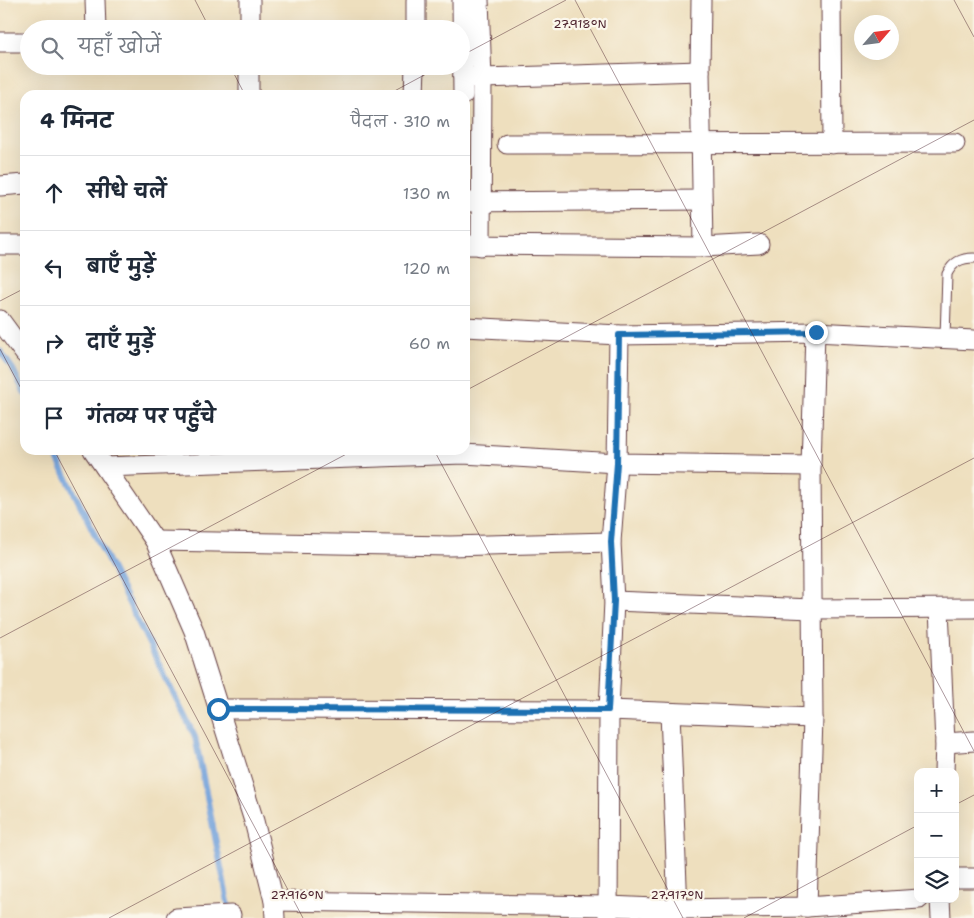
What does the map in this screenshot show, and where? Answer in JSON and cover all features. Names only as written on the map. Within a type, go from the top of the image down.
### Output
[{"type":"street","points":[[95,0],[96,20]]},
{"type":"street","points":[[250,0],[250,20]]},
{"type":"street","points":[[416,0],[416,20]]},
{"type":"street","points":[[462,0],[462,20]]},
{"type":"street","points":[[479,0],[482,78],[470,246],[704,247],[759,244]]},
{"type":"street","points":[[701,0],[700,71],[704,247]]},
{"type":"street","points":[[832,0],[832,144]]},
{"type":"street","points":[[0,42],[20,42]]},
{"type":"street","points":[[463,86],[482,78],[700,71]]},
{"type":"street","points":[[249,75],[249,90]]},
{"type":"street","points":[[414,90],[415,75]]},
{"type":"street","points":[[507,144],[955,143]]},
{"type":"street","points":[[0,186],[20,184]]},
{"type":"street","points":[[473,202],[702,200]]},
{"type":"street","points":[[0,245],[20,245]]},
{"type":"street","points":[[11,327],[20,344]]},
{"type":"street","points":[[470,328],[619,335],[816,332],[974,340]]},
{"type":"street","points":[[807,907],[813,718],[812,466],[816,332]]},
{"type":"street","points":[[608,912],[608,710],[614,601],[611,542],[617,463],[619,335]]},
{"type":"street","points":[[470,452],[617,463],[812,466]]},
{"type":"street","points":[[97,455],[154,541],[194,631],[254,821],[274,910],[608,912],[807,907],[914,899]]},
{"type":"street","points":[[105,467],[391,455]]},
{"type":"street","points":[[154,541],[450,546],[611,542]]},
{"type":"street","points":[[614,601],[812,609],[974,608]]},
{"type":"street","points":[[939,609],[945,743],[944,768]]},
{"type":"street","points":[[218,709],[608,710],[813,718]]},
{"type":"street","points":[[670,713],[678,909]]},
{"type":"street","points":[[945,743],[974,741]]},
{"type":"street","points":[[959,878],[974,878]]},
{"type":"street","points":[[940,903],[941,918]]},
{"type":"street","points":[[176,918],[231,915]]},
{"type":"lane","points":[[945,338],[947,274],[951,265],[960,260],[974,258]]},
{"type":"waterway","points":[[0,351],[13,369],[20,384]]},
{"type":"waterway","points":[[55,455],[195,737],[230,912]]},
{"type":"route","points":[[218,709],[608,710],[614,601],[611,542],[617,463],[619,335],[816,332]]}]
